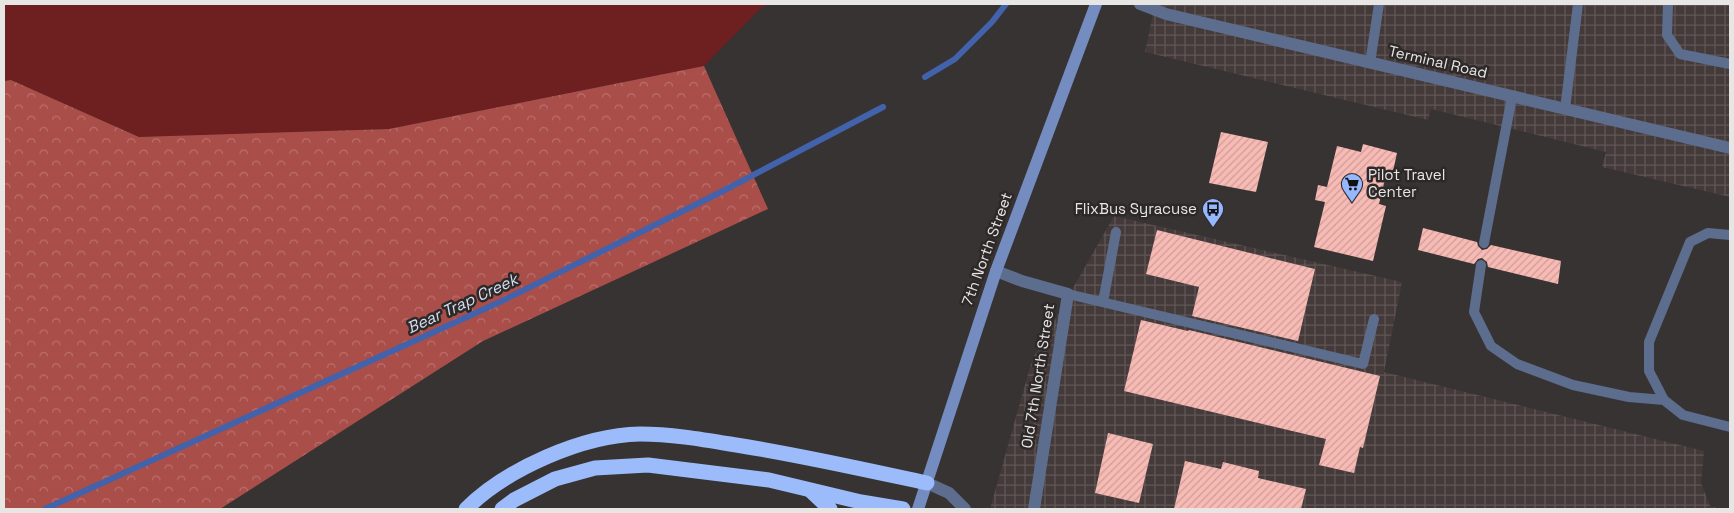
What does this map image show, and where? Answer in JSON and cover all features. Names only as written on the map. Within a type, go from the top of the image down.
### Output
[{"type":"highway","points":[[466,509],[515,472],[553,453],[607,438],[639,434],[685,437],[752,447],[927,483]]},
{"type":"highway","points":[[502,509],[514,500],[555,479],[595,468],[648,465],[769,480],[861,502],[903,509]]},
{"type":"highway","points":[[809,489],[830,509]]},
{"type":"street","name":"7th North Street","points":[[918,509],[996,270],[1096,4]]},
{"type":"street","name":"Terminal Road","points":[[1140,4],[1166,14],[1730,148]]},
{"type":"street","name":"Old 7th North Street","points":[[996,270],[1022,281],[1068,294],[1034,509]]},
{"type":"street","points":[[927,483],[949,493],[965,509]]},
{"type":"lane","points":[[1370,63],[1378,4]]},
{"type":"lane","points":[[1565,109],[1578,4]]},
{"type":"lane","points":[[1668,4],[1667,35],[1680,54],[1730,64]]},
{"type":"lane","points":[[1484,243],[1512,97]]},
{"type":"lane","points":[[1103,302],[1116,232]]},
{"type":"lane","points":[[1730,235],[1708,233],[1690,242],[1649,342],[1649,372],[1664,400],[1683,415],[1730,427]]},
{"type":"lane","points":[[1481,265],[1474,312],[1491,346],[1517,364],[1573,385],[1628,398],[1664,400]]},
{"type":"lane","points":[[1068,294],[1363,364],[1374,319]]},
{"type":"shaded area","points":[[4,4],[769,4],[762,7],[704,66],[389,129],[139,137],[11,80],[4,81]]},
{"type":"shaded area","points":[[1155,4],[1730,4],[1730,197],[1602,167],[1606,152],[1431,109],[1428,120],[1145,52]]},
{"type":"shaded area","points":[[1114,216],[1402,282],[1384,372],[1704,451],[1701,483],[1710,506],[1721,509],[990,509],[1032,360]]},
{"type":"green space","points":[[704,66],[768,209],[483,341],[220,509],[4,509],[4,81],[11,80],[139,137],[389,129]]},
{"type":"building","points":[[1221,132],[1268,142],[1256,192],[1209,183]]},
{"type":"building","name":"Pilot Travel Center","points":[[1363,144],[1397,153],[1392,176],[1386,175],[1379,204],[1386,206],[1373,261],[1314,247],[1325,202],[1315,200],[1318,185],[1327,187],[1337,146],[1361,152]]},
{"type":"building","points":[[1423,228],[1477,242],[1482,250],[1487,249],[1491,245],[1561,261],[1558,284],[1488,267],[1487,262],[1482,258],[1478,259],[1474,264],[1418,250]]},
{"type":"building","points":[[1157,230],[1315,269],[1298,341],[1192,316],[1199,287],[1146,274]]},
{"type":"building","points":[[1141,320],[1380,376],[1363,448],[1360,447],[1354,473],[1319,465],[1326,439],[1124,391]]},
{"type":"building","points":[[1108,433],[1153,444],[1139,503],[1095,493]]},
{"type":"building","points":[[1185,461],[1221,469],[1223,462],[1259,471],[1258,478],[1306,489],[1301,509],[1174,509]]},
{"type":"waterway","name":"Bear Trap Creek","points":[[925,77],[955,59],[992,22],[1006,4]]},
{"type":"waterway","name":"Bear Trap Creek","points":[[45,509],[502,301],[719,193],[883,107]]},
{"type":"place","name":"Pilot Travel Center","points":[[1352,203]]},
{"type":"place","name":"FlixBus Syracuse","points":[[1213,228]]}]
